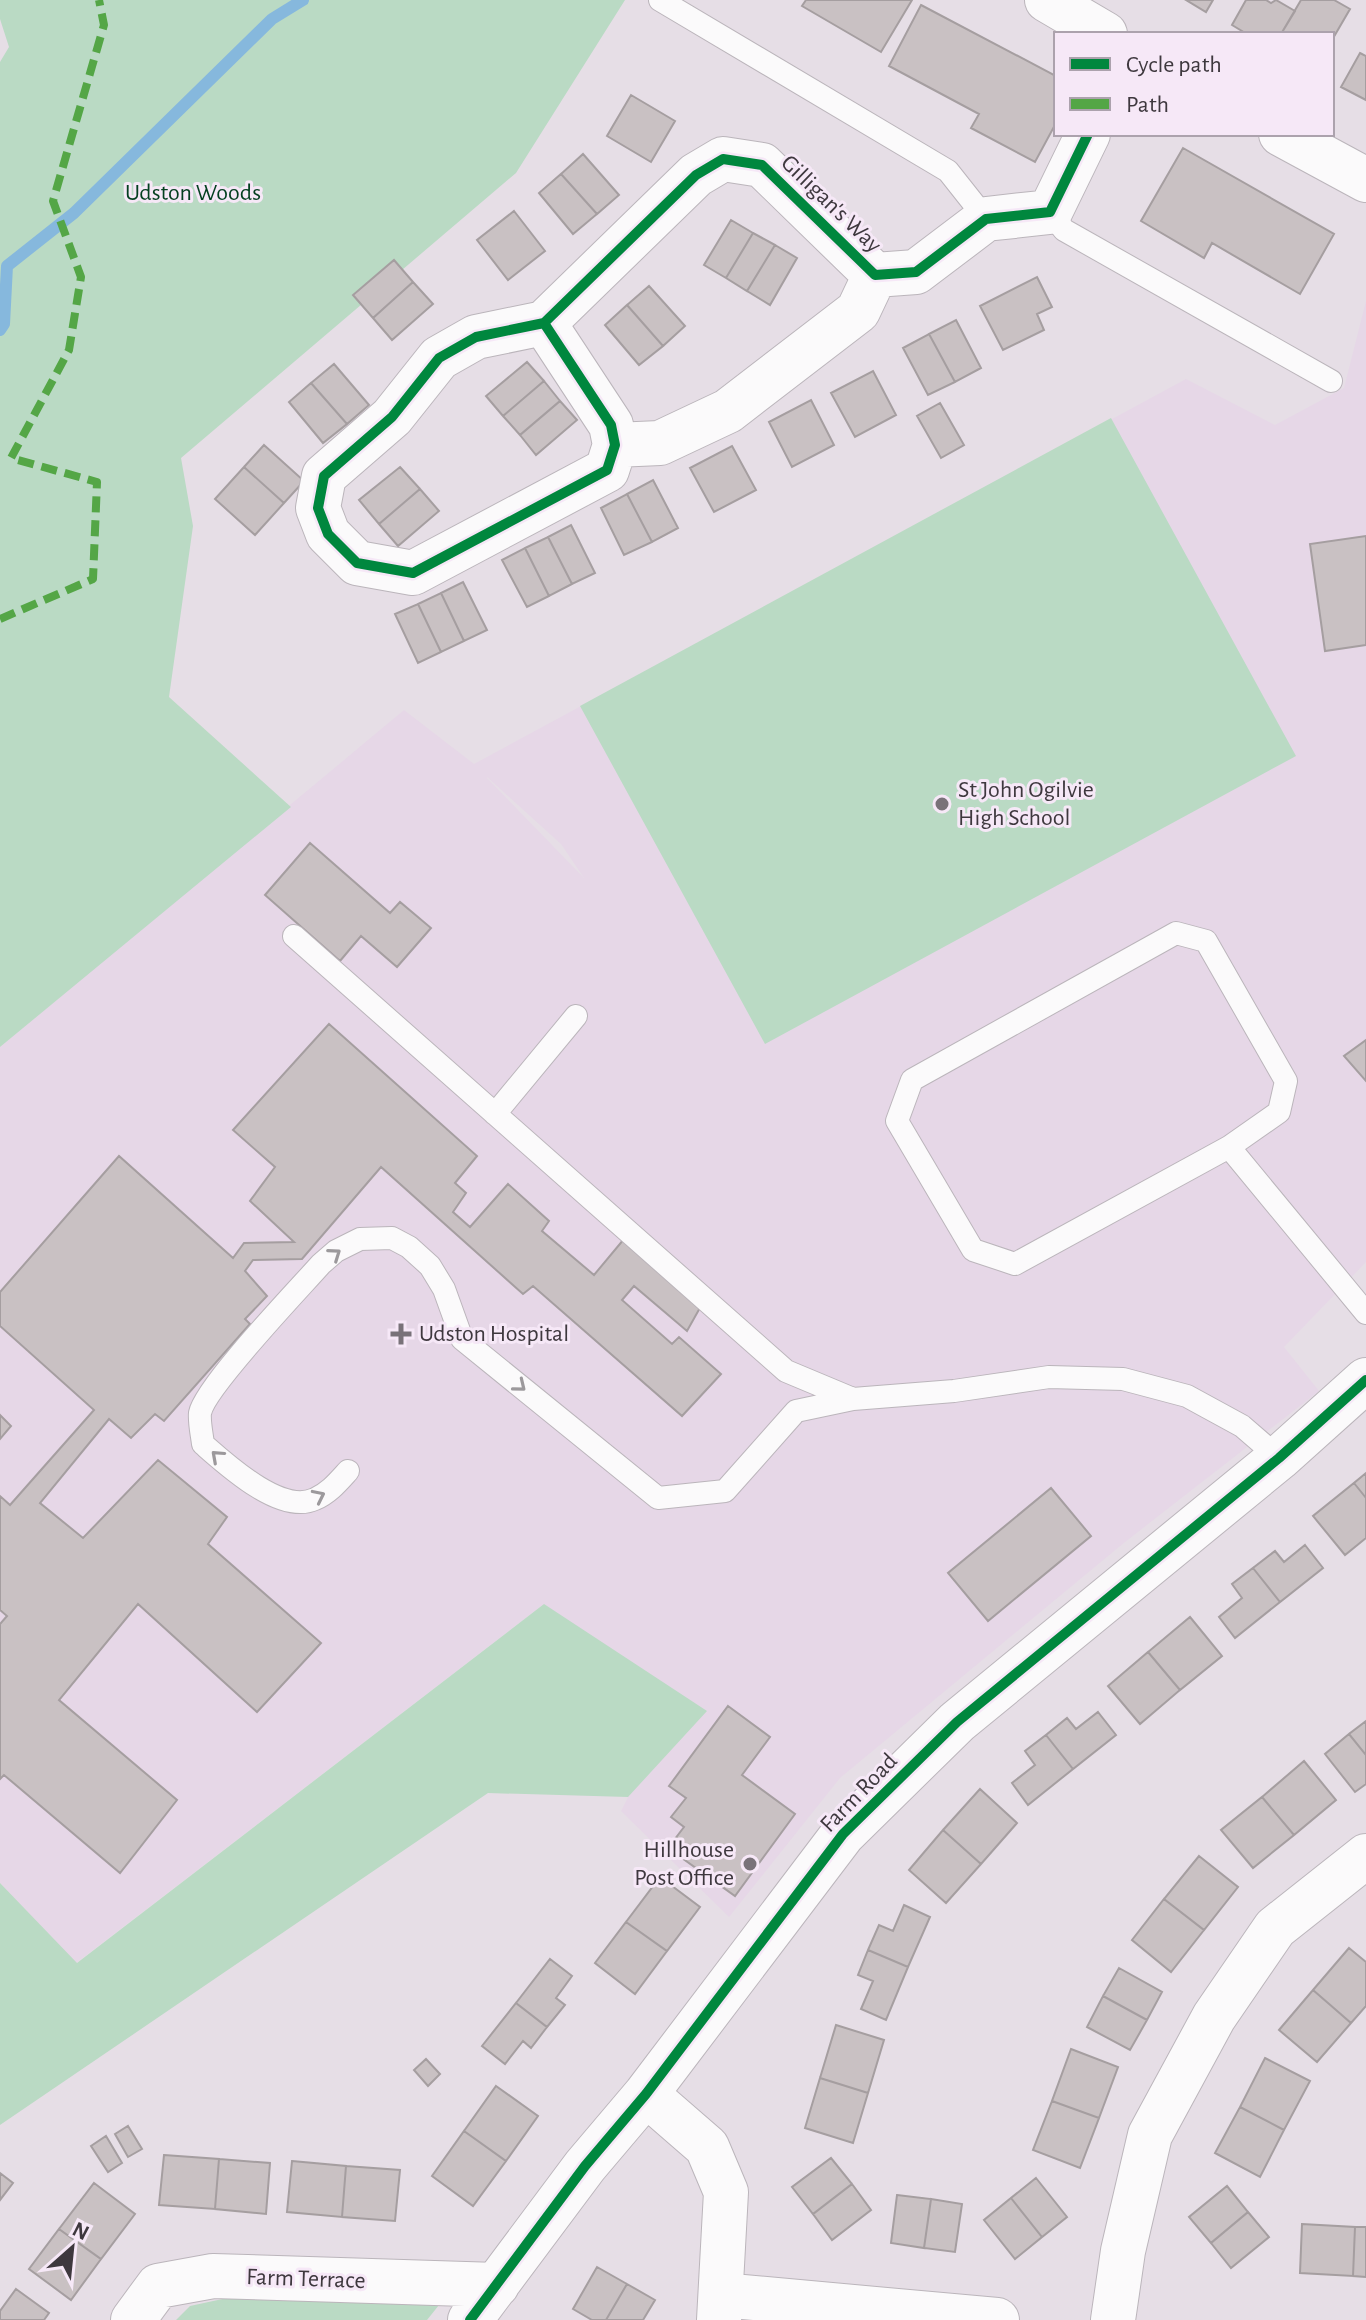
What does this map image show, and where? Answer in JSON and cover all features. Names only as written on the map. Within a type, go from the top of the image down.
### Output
[{"type":"street","points":[[1047,0],[1102,32]]},
{"type":"street","points":[[986,219],[1050,212],[1087,136]]},
{"type":"street","points":[[1285,136],[1366,180]]},
{"type":"street","name":"Gilligan's Way","points":[[544,323],[696,175],[723,159],[762,165],[875,275],[916,272],[986,219]]},
{"type":"street","name":"Gilligan's Way","points":[[615,445],[660,443],[728,411],[858,311],[875,275]]},
{"type":"street","points":[[544,323],[611,425],[615,445],[607,470],[413,573],[357,563],[328,534],[318,508],[324,476],[392,417],[439,358],[476,337],[544,323]]},
{"type":"street","name":"Farm Road","points":[[470,2320],[585,2166],[646,2094],[843,1834],[957,1722],[1279,1458],[1366,1380]]},
{"type":"street","points":[[1113,2320],[1123,2251],[1150,2135],[1214,2017],[1275,1928],[1366,1856]]},
{"type":"street","points":[[646,2094],[707,2147],[726,2192],[720,2307],[997,2320]]},
{"type":"street","name":"Farm Terrace","points":[[133,2320],[158,2286],[213,2276],[497,2285]]},
{"type":"lane","points":[[660,0],[948,171],[986,219]]},
{"type":"lane","points":[[1050,212],[1064,230],[1331,381]]},
{"type":"lane","points":[[1176,933],[1206,941],[1286,1081],[1279,1112],[1229,1147],[1015,1264],[973,1250],[897,1121],[912,1080],[1176,933]]},
{"type":"lane","points":[[294,936],[786,1371],[853,1399]]},
{"type":"lane","points":[[495,1114],[576,1016]]},
{"type":"lane","points":[[1229,1147],[1366,1313]]},
{"type":"lane","points":[[348,1471],[332,1489],[313,1501],[297,1503],[281,1500],[233,1471],[203,1444],[200,1413],[209,1395],[321,1264],[336,1251],[360,1239],[392,1238],[409,1247],[430,1266],[444,1289],[462,1339],[658,1498],[725,1491],[796,1411],[853,1399],[954,1391],[1049,1377],[1123,1379],[1187,1396],[1242,1426],[1279,1458]]},
{"type":"shaded area","points":[[1366,301],[1366,1262],[1284,1347],[1319,1391],[1125,1542],[840,1778],[729,1917],[621,1811],[628,1797],[544,1604],[76,1963],[0,1883],[0,1047],[404,710],[474,764],[1186,379],[1275,425],[1344,388]],"holes":[[[487,777],[561,844],[584,878]]]},
{"type":"green space","name":"Udston Woods","points":[[0,0],[625,0],[516,173],[181,458],[193,526],[169,697],[291,807],[0,1047],[0,62],[9,47],[0,19]]},
{"type":"green space","points":[[1111,418],[1296,756],[765,1044],[580,706]]},
{"type":"green space","points":[[544,1604],[707,1711],[628,1797],[488,1793],[0,2125],[0,1883],[77,1963]]},
{"type":"green space","points":[[255,2292],[439,2305],[427,2320],[176,2320],[190,2306]]},
{"type":"building","points":[[806,0],[912,0],[881,52],[802,6]]},
{"type":"building","points":[[1186,0],[1213,0],[1206,12]]},
{"type":"building","points":[[1246,0],[1271,3],[1276,0],[1295,11],[1282,32],[1244,32],[1232,25]]},
{"type":"building","points":[[1301,0],[1334,0],[1350,9],[1334,37],[1334,32],[1282,32]]},
{"type":"building","points":[[921,5],[1054,75],[1054,127],[1035,162],[971,128],[979,114],[889,66]]},
{"type":"building","points":[[1360,53],[1366,56],[1366,100],[1341,87]]},
{"type":"building","points":[[631,95],[675,121],[651,162],[607,136]]},
{"type":"building","points":[[1183,148],[1334,234],[1300,294],[1212,243],[1204,258],[1141,221]]},
{"type":"building","points":[[583,154],[619,195],[597,214],[561,174]]},
{"type":"building","points":[[561,174],[597,214],[573,234],[539,193]]},
{"type":"building","points":[[514,211],[545,251],[508,280],[477,240]]},
{"type":"building","points":[[731,220],[753,233],[726,278],[704,265]]},
{"type":"building","points":[[753,233],[775,245],[747,291],[726,278]]},
{"type":"building","points":[[775,245],[797,258],[770,305],[747,291]]},
{"type":"building","points":[[394,260],[413,282],[373,318],[353,295]]},
{"type":"building","points":[[1037,277],[1052,307],[1037,314],[1044,330],[1003,350],[980,306]]},
{"type":"building","points":[[413,282],[433,304],[392,340],[373,318]]},
{"type":"building","points":[[649,286],[685,326],[663,346],[627,305]]},
{"type":"building","points":[[627,305],[663,346],[639,365],[605,325]]},
{"type":"building","points":[[956,320],[981,368],[955,382],[929,334]]},
{"type":"building","points":[[929,334],[955,382],[928,395],[903,348]]},
{"type":"building","points":[[527,362],[544,381],[503,416],[486,396]]},
{"type":"building","points":[[334,364],[369,405],[347,424],[311,383]]},
{"type":"building","points":[[873,371],[896,415],[855,437],[831,393]]},
{"type":"building","points":[[544,381],[560,401],[520,435],[503,416]]},
{"type":"building","points":[[311,383],[347,424],[323,443],[289,402]]},
{"type":"building","points":[[811,400],[834,445],[792,467],[769,422]]},
{"type":"building","points":[[560,401],[577,420],[536,455],[520,435]]},
{"type":"building","points":[[940,403],[964,445],[941,458],[917,416]]},
{"type":"building","points":[[264,445],[304,481],[284,503],[244,467]]},
{"type":"building","points":[[732,446],[756,490],[714,512],[690,468]]},
{"type":"building","points":[[244,467],[284,503],[255,535],[215,499]]},
{"type":"building","points":[[400,467],[420,489],[379,524],[359,500]]},
{"type":"building","points":[[653,480],[678,528],[652,542],[627,494]]},
{"type":"building","points":[[420,489],[439,511],[398,546],[379,524]]},
{"type":"building","points":[[627,494],[652,542],[624,555],[601,508]]},
{"type":"building","points":[[571,525],[595,573],[572,584],[548,537]]},
{"type":"building","points":[[1366,536],[1366,645],[1325,651],[1310,544]]},
{"type":"building","points":[[548,537],[572,584],[549,596],[525,548]]},
{"type":"building","points":[[525,548],[549,596],[527,607],[502,560]]},
{"type":"building","points":[[463,582],[487,630],[464,641],[441,593]]},
{"type":"building","points":[[441,593],[464,641],[441,652],[418,604]]},
{"type":"building","points":[[418,604],[441,652],[418,663],[395,614]]},
{"type":"building","points":[[310,843],[390,913],[400,902],[431,928],[397,967],[361,936],[340,961],[265,895]]},
{"type":"building","points":[[329,1024],[477,1156],[455,1183],[466,1193],[453,1212],[470,1227],[508,1184],[549,1221],[542,1231],[594,1275],[624,1239],[701,1306],[687,1331],[634,1286],[622,1300],[672,1344],[679,1337],[721,1374],[682,1416],[533,1286],[523,1294],[381,1167],[302,1259],[253,1260],[245,1271],[267,1296],[245,1319],[250,1324],[164,1421],[155,1414],[131,1438],[109,1419],[40,1503],[83,1538],[158,1460],[227,1517],[208,1544],[321,1643],[257,1712],[138,1604],[59,1700],[177,1800],[120,1873],[4,1775],[0,1779],[0,1624],[7,1616],[0,1610],[0,1496],[10,1505],[94,1410],[0,1326],[0,1292],[119,1156],[233,1258],[244,1243],[294,1242],[250,1201],[275,1167],[233,1130]]},
{"type":"building","points":[[1366,1040],[1366,1081],[1344,1056]]},
{"type":"building","points":[[0,1415],[11,1426],[0,1439]]},
{"type":"building","points":[[1366,1473],[1366,1498],[1354,1483]]},
{"type":"building","points":[[1354,1483],[1366,1498],[1366,1538],[1345,1555],[1313,1516]]},
{"type":"building","points":[[1051,1488],[1091,1536],[988,1621],[948,1573]]},
{"type":"building","points":[[1305,1545],[1323,1568],[1280,1602],[1253,1568],[1275,1551],[1284,1562]]},
{"type":"building","points":[[1253,1568],[1280,1602],[1235,1638],[1219,1617],[1242,1598],[1232,1584]]},
{"type":"building","points":[[1190,1617],[1222,1656],[1180,1690],[1148,1652]]},
{"type":"building","points":[[1148,1652],[1180,1690],[1140,1724],[1108,1686]]},
{"type":"building","points":[[728,1706],[770,1737],[742,1775],[795,1814],[735,1896],[668,1848],[684,1827],[671,1817],[686,1798],[669,1786]]},
{"type":"building","points":[[1098,1712],[1116,1735],[1073,1769],[1046,1735],[1067,1718],[1076,1729]]},
{"type":"building","points":[[1366,1721],[1366,1755],[1349,1734]]},
{"type":"building","points":[[1349,1734],[1366,1755],[1366,1784],[1355,1792],[1325,1754]]},
{"type":"building","points":[[1046,1735],[1073,1769],[1028,1805],[1012,1783],[1035,1765],[1025,1751]]},
{"type":"building","points":[[1304,1761],[1336,1800],[1294,1835],[1262,1797]]},
{"type":"building","points":[[980,1789],[1017,1823],[981,1864],[943,1830]]},
{"type":"building","points":[[1262,1797],[1294,1835],[1253,1868],[1221,1830]]},
{"type":"building","points":[[943,1830],[981,1864],[946,1903],[909,1870]]},
{"type":"building","points":[[1199,1856],[1238,1887],[1204,1930],[1164,1899]]},
{"type":"building","points":[[660,1877],[700,1907],[667,1951],[626,1922]]},
{"type":"building","points":[[1164,1899],[1204,1930],[1171,1972],[1132,1940]]},
{"type":"building","points":[[904,1905],[930,1917],[908,1967],[868,1950],[879,1925],[893,1931]]},
{"type":"building","points":[[626,1922],[667,1951],[635,1994],[595,1963]]},
{"type":"building","points":[[1349,1948],[1366,1962],[1366,2006],[1351,2023],[1313,1990]]},
{"type":"building","points":[[868,1950],[908,1967],[886,2020],[861,2009],[873,1981],[858,1975]]},
{"type":"building","points":[[550,1959],[572,1976],[556,1998],[565,2005],[547,2027],[516,2003]]},
{"type":"building","points":[[1119,1968],[1162,1992],[1147,2020],[1103,1996]]},
{"type":"building","points":[[1313,1990],[1351,2023],[1317,2062],[1279,2030]]},
{"type":"building","points":[[1103,1996],[1147,2020],[1130,2050],[1087,2027]]},
{"type":"building","points":[[516,2003],[547,2027],[531,2048],[523,2041],[505,2064],[482,2046]]},
{"type":"building","points":[[836,2025],[884,2040],[868,2093],[820,2078]]},
{"type":"building","points":[[1071,2049],[1118,2067],[1099,2118],[1052,2101]]},
{"type":"building","points":[[1265,2058],[1310,2081],[1284,2130],[1240,2107]]},
{"type":"building","points":[[426,2059],[440,2074],[428,2086],[414,2070]]},
{"type":"building","points":[[820,2078],[868,2093],[853,2143],[805,2128]]},
{"type":"building","points":[[496,2086],[538,2116],[506,2161],[464,2131]]},
{"type":"building","points":[[1052,2101],[1099,2118],[1080,2168],[1033,2150]]},
{"type":"building","points":[[1240,2107],[1284,2130],[1260,2177],[1215,2153]]},
{"type":"building","points":[[128,2126],[142,2149],[128,2157],[115,2134]]},
{"type":"building","points":[[464,2131],[506,2161],[473,2206],[432,2176]]},
{"type":"building","points":[[106,2136],[122,2163],[108,2172],[91,2146]]},
{"type":"building","points":[[164,2155],[219,2159],[215,2209],[159,2205]]},
{"type":"building","points":[[831,2158],[852,2184],[813,2214],[792,2187]]},
{"type":"building","points":[[219,2159],[270,2163],[266,2214],[215,2209]]},
{"type":"building","points":[[292,2161],[346,2166],[342,2217],[287,2212]]},
{"type":"building","points":[[346,2166],[400,2170],[395,2221],[342,2217]]},
{"type":"building","points":[[0,2173],[13,2183],[0,2200]]},
{"type":"building","points":[[1036,2178],[1067,2217],[1042,2237],[1011,2198]]},
{"type":"building","points":[[94,2183],[135,2214],[101,2259],[59,2229]]},
{"type":"building","points":[[852,2184],[871,2210],[832,2240],[813,2214]]},
{"type":"building","points":[[1227,2186],[1248,2212],[1211,2243],[1189,2217]]},
{"type":"building","points":[[897,2195],[931,2199],[924,2248],[891,2243]]},
{"type":"building","points":[[1011,2198],[1042,2237],[1015,2259],[984,2220]]},
{"type":"building","points":[[931,2199],[962,2204],[955,2252],[924,2248]]},
{"type":"building","points":[[1248,2212],[1269,2237],[1231,2268],[1211,2243]]},
{"type":"building","points":[[1302,2224],[1355,2227],[1353,2276],[1300,2273]]},
{"type":"building","points":[[1355,2227],[1366,2227],[1366,2277],[1353,2276]]},
{"type":"building","points":[[59,2229],[101,2259],[71,2300],[29,2269]]},
{"type":"building","points":[[597,2267],[627,2284],[606,2320],[592,2320],[573,2309]]},
{"type":"building","points":[[627,2284],[655,2300],[643,2320],[606,2320]]},
{"type":"building","points":[[16,2289],[49,2313],[44,2320],[0,2320],[0,2311]]},
{"type":"waterway","points":[[0,330],[4,324],[7,266],[74,213],[272,19],[303,0]]},
{"type":"marked path","points":[[0,619],[93,579],[97,482],[11,458],[69,350],[81,277],[53,201],[104,25],[99,0]]},
{"type":"cycle path","points":[[544,323],[696,175],[723,159],[762,165],[875,275],[916,272],[986,219],[1050,212],[1087,136]]},
{"type":"cycle path","points":[[544,323],[611,425],[615,445],[607,470],[413,573],[357,563],[328,534],[318,508],[324,476],[392,417],[439,358],[476,337],[544,323]]},
{"type":"cycle path","points":[[470,2320],[585,2166],[646,2094],[843,1834],[957,1722],[1279,1458],[1366,1380]]},
{"type":"place","name":"St John Ogilvie High School","points":[[942,804]]},
{"type":"place","name":"Udston Hospital","points":[[401,1334]]},
{"type":"place","name":"Hillhouse Post Office","points":[[750,1864]]}]
